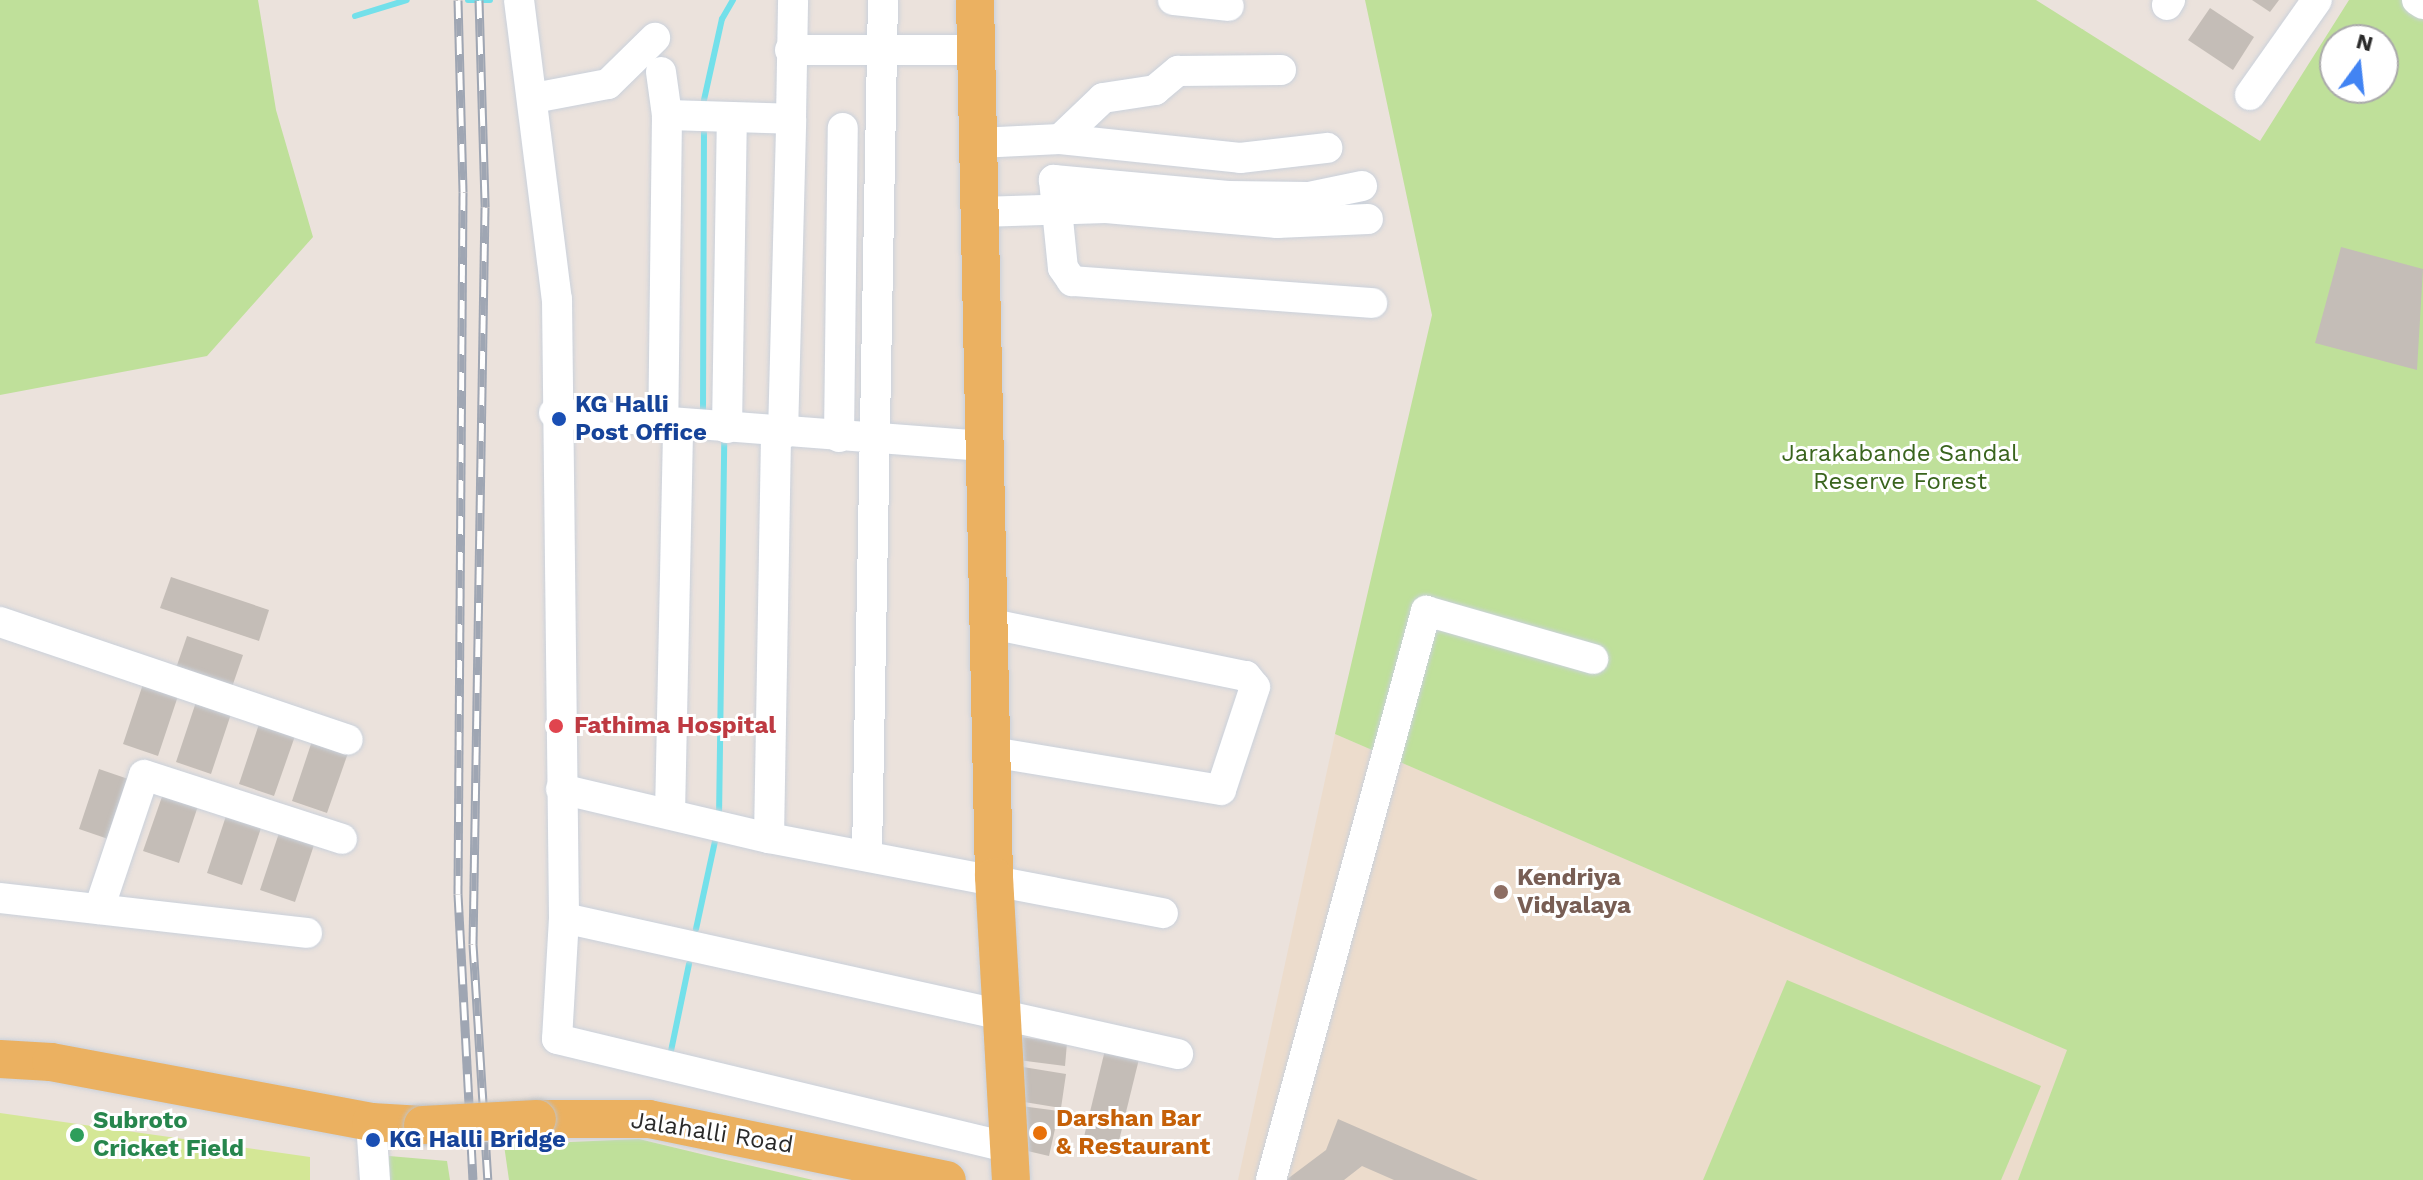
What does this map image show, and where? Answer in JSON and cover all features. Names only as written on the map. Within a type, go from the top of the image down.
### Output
[{"type":"main road","points":[[975,0],[994,877],[1010,1164]]},
{"type":"main road","name":"Jalahalli Road","points":[[0,1059],[51,1062],[371,1122],[423,1125],[537,1119],[649,1119],[947,1180]]},
{"type":"street","points":[[519,0],[534,98],[557,299],[554,413],[564,918],[557,1039],[1010,1164]]},
{"type":"street","points":[[769,838],[793,0]]},
{"type":"street","points":[[867,854],[883,0]]},
{"type":"street","points":[[1173,0],[1229,6]]},
{"type":"street","points":[[2250,95],[2317,0]]},
{"type":"street","points":[[2417,0],[2423,4]]},
{"type":"street","points":[[534,98],[608,84],[655,38]]},
{"type":"street","points":[[790,50],[976,50]]},
{"type":"street","points":[[1060,139],[1103,98],[1155,90],[1178,71],[1281,70]]},
{"type":"street","points":[[661,72],[667,115],[670,814]]},
{"type":"street","points":[[667,115],[791,119]]},
{"type":"street","points":[[727,428],[732,117]]},
{"type":"street","points":[[839,437],[843,128]]},
{"type":"street","points":[[978,143],[1060,139],[1240,158],[1327,148]]},
{"type":"street","points":[[1362,186],[1309,197],[1228,196],[1054,180],[1063,268],[1072,281],[1372,303]]},
{"type":"street","points":[[980,212],[1055,208],[1277,223],[1368,219]]},
{"type":"street","points":[[554,413],[780,433],[985,446]]},
{"type":"street","points":[[1271,1180],[1426,611],[1593,659]]},
{"type":"street","points":[[0,622],[348,740]]},
{"type":"street","points":[[987,623],[1246,676],[1255,687],[1221,790],[992,752]]},
{"type":"street","points":[[99,909],[144,775],[342,839]]},
{"type":"street","points":[[561,789],[769,838],[994,877],[1163,913]]},
{"type":"street","points":[[0,898],[307,933]]},
{"type":"street","points":[[564,918],[1178,1054]]},
{"type":"street","points":[[371,1122],[375,1180]]},
{"type":"shaded area","name":"Kendriya Vidyalaya","points":[[1335,734],[2068,1050],[2018,1180],[1238,1180]]},
{"type":"green space","points":[[0,0],[258,0],[276,110],[313,237],[207,356],[0,395]]},
{"type":"green space","name":"Jarakabande Sandal Reserve Forest","points":[[1365,0],[2036,0],[2260,141],[2319,48],[2319,104],[2399,104],[2399,24],[2334,24],[2349,0],[2423,0],[2423,1180],[2018,1180],[2067,1050],[1335,734],[1432,315]]},
{"type":"green space","points":[[1787,980],[2041,1086],[2001,1180],[1703,1180]]},
{"type":"green space","name":"Subroto Cricket Field","points":[[0,1113],[310,1157],[310,1180],[0,1180]]},
{"type":"green space","points":[[639,1139],[813,1180],[509,1180],[504,1145]]},
{"type":"green space","points":[[389,1156],[447,1161],[450,1180],[390,1180]]},
{"type":"building","points":[[2252,0],[2279,0],[2270,12]]},
{"type":"building","points":[[2210,8],[2254,37],[2233,70],[2188,40]]},
{"type":"building","points":[[2341,247],[2423,269],[2417,370],[2315,343]]},
{"type":"building","points":[[171,577],[269,610],[259,641],[160,608]]},
{"type":"building","points":[[187,636],[243,655],[232,687],[176,668]]},
{"type":"building","points":[[143,684],[178,696],[158,756],[123,744]]},
{"type":"building","points":[[196,702],[231,714],[211,774],[176,762]]},
{"type":"building","points":[[259,724],[295,736],[274,796],[239,784]]},
{"type":"building","points":[[312,741],[348,753],[327,813],[292,801]]},
{"type":"building","points":[[99,769],[134,781],[114,841],[79,829]]},
{"type":"building","points":[[164,791],[199,803],[179,863],[143,851]]},
{"type":"building","points":[[227,813],[262,825],[242,885],[207,873]]},
{"type":"building","points":[[280,830],[315,842],[295,902],[260,890]]},
{"type":"building","points":[[1021,1037],[1067,1043],[1065,1066],[1018,1060]]},
{"type":"building","points":[[1105,1050],[1139,1059],[1116,1153],[1082,1145]]},
{"type":"building","points":[[1023,1067],[1066,1074],[1061,1108],[1018,1101]]},
{"type":"building","points":[[1021,1106],[1059,1111],[1049,1156],[1019,1149]]},
{"type":"building","points":[[1338,1119],[1478,1180],[1394,1180],[1362,1166],[1344,1180],[1286,1180],[1326,1150]]},
{"type":"waterway","points":[[355,16],[407,0]]},
{"type":"waterway","points":[[468,0],[490,0]]},
{"type":"waterway","points":[[704,100],[722,19],[733,0]]},
{"type":"waterway","points":[[703,414],[704,133]]},
{"type":"waterway","points":[[719,818],[724,442]]},
{"type":"waterway","points":[[696,929],[715,841]]},
{"type":"waterway","points":[[671,1051],[689,964]]},
{"type":"railway","points":[[458,0],[463,192],[458,894],[473,1180]]},
{"type":"railway","points":[[479,0],[485,207],[473,944],[488,1180]]},
{"type":"place","name":"KG Halli Post Office","points":[[559,419]]},
{"type":"place","name":"Fathima Hospital","points":[[556,726]]},
{"type":"place","name":"Kendriya Vidyalaya","points":[[1501,892]]},
{"type":"place","name":"Darshan Bar & Restaurant","points":[[1040,1133]]},
{"type":"place","name":"Subroto Cricket Field","points":[[77,1135]]},
{"type":"place","name":"KG Halli Bridge","points":[[373,1140]]}]
